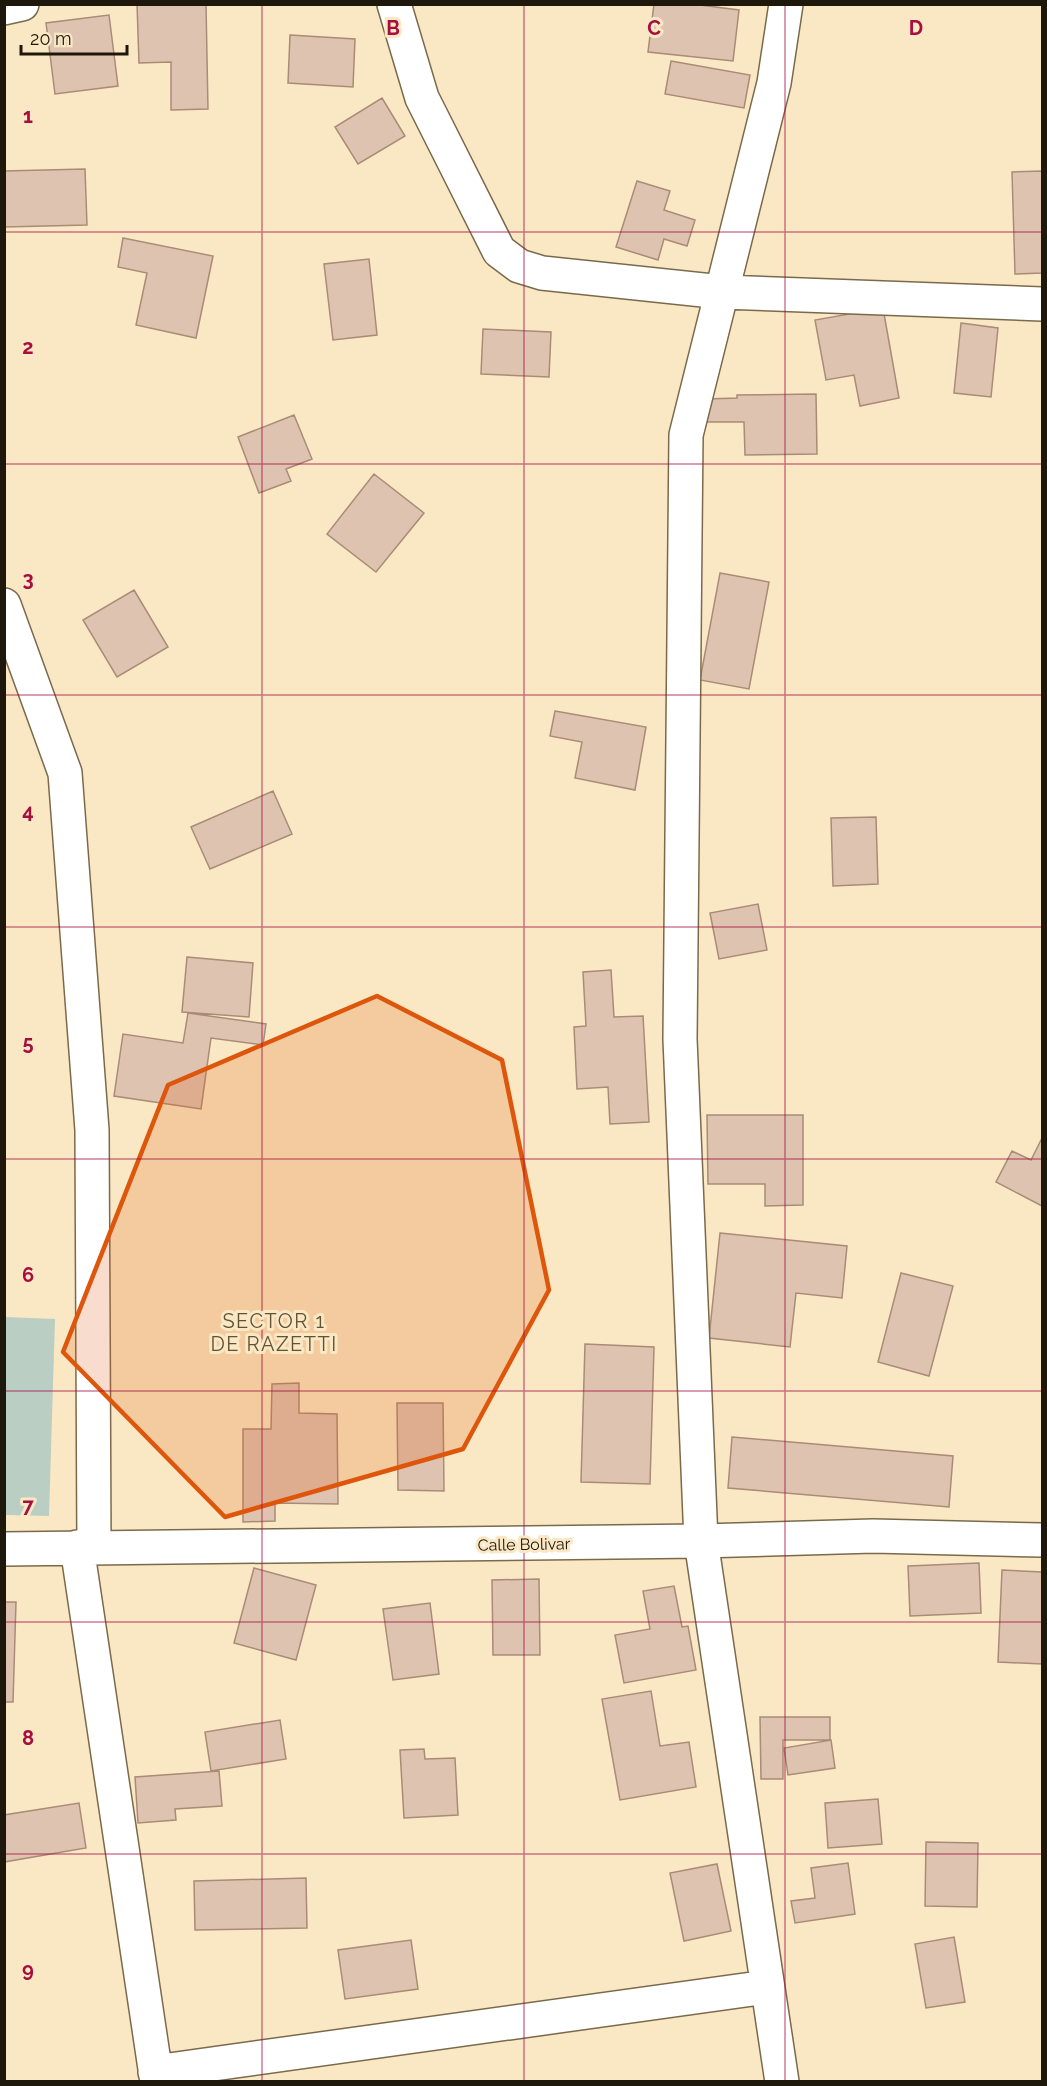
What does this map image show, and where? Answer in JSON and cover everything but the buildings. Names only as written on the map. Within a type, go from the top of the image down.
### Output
[{"type":"street","points":[[4,8],[22,4]]},
{"type":"street","points":[[394,4],[422,98],[499,251],[519,266],[542,273],[722,292],[1042,304]]},
{"type":"street","points":[[782,2082],[701,1541],[681,1040],[686,435],[774,83],[786,4]]},
{"type":"street","points":[[4,605],[65,773],[92,1130],[85,1547],[156,2077],[766,1987]]},
{"type":"street","name":"Calle Bolivar","points":[[4,1549],[701,1541],[873,1536],[1042,1540]]},
{"type":"highlighted area","points":[[377,996],[502,1060],[549,1290],[463,1449],[225,1517],[63,1352],[168,1085]]},
{"type":"green space","points":[[5,1317],[55,1319],[49,1516],[5,1515]]},
{"type":"district","name":"SECTOR 1 DE RAZETTI","points":[[274,1332]]}]
